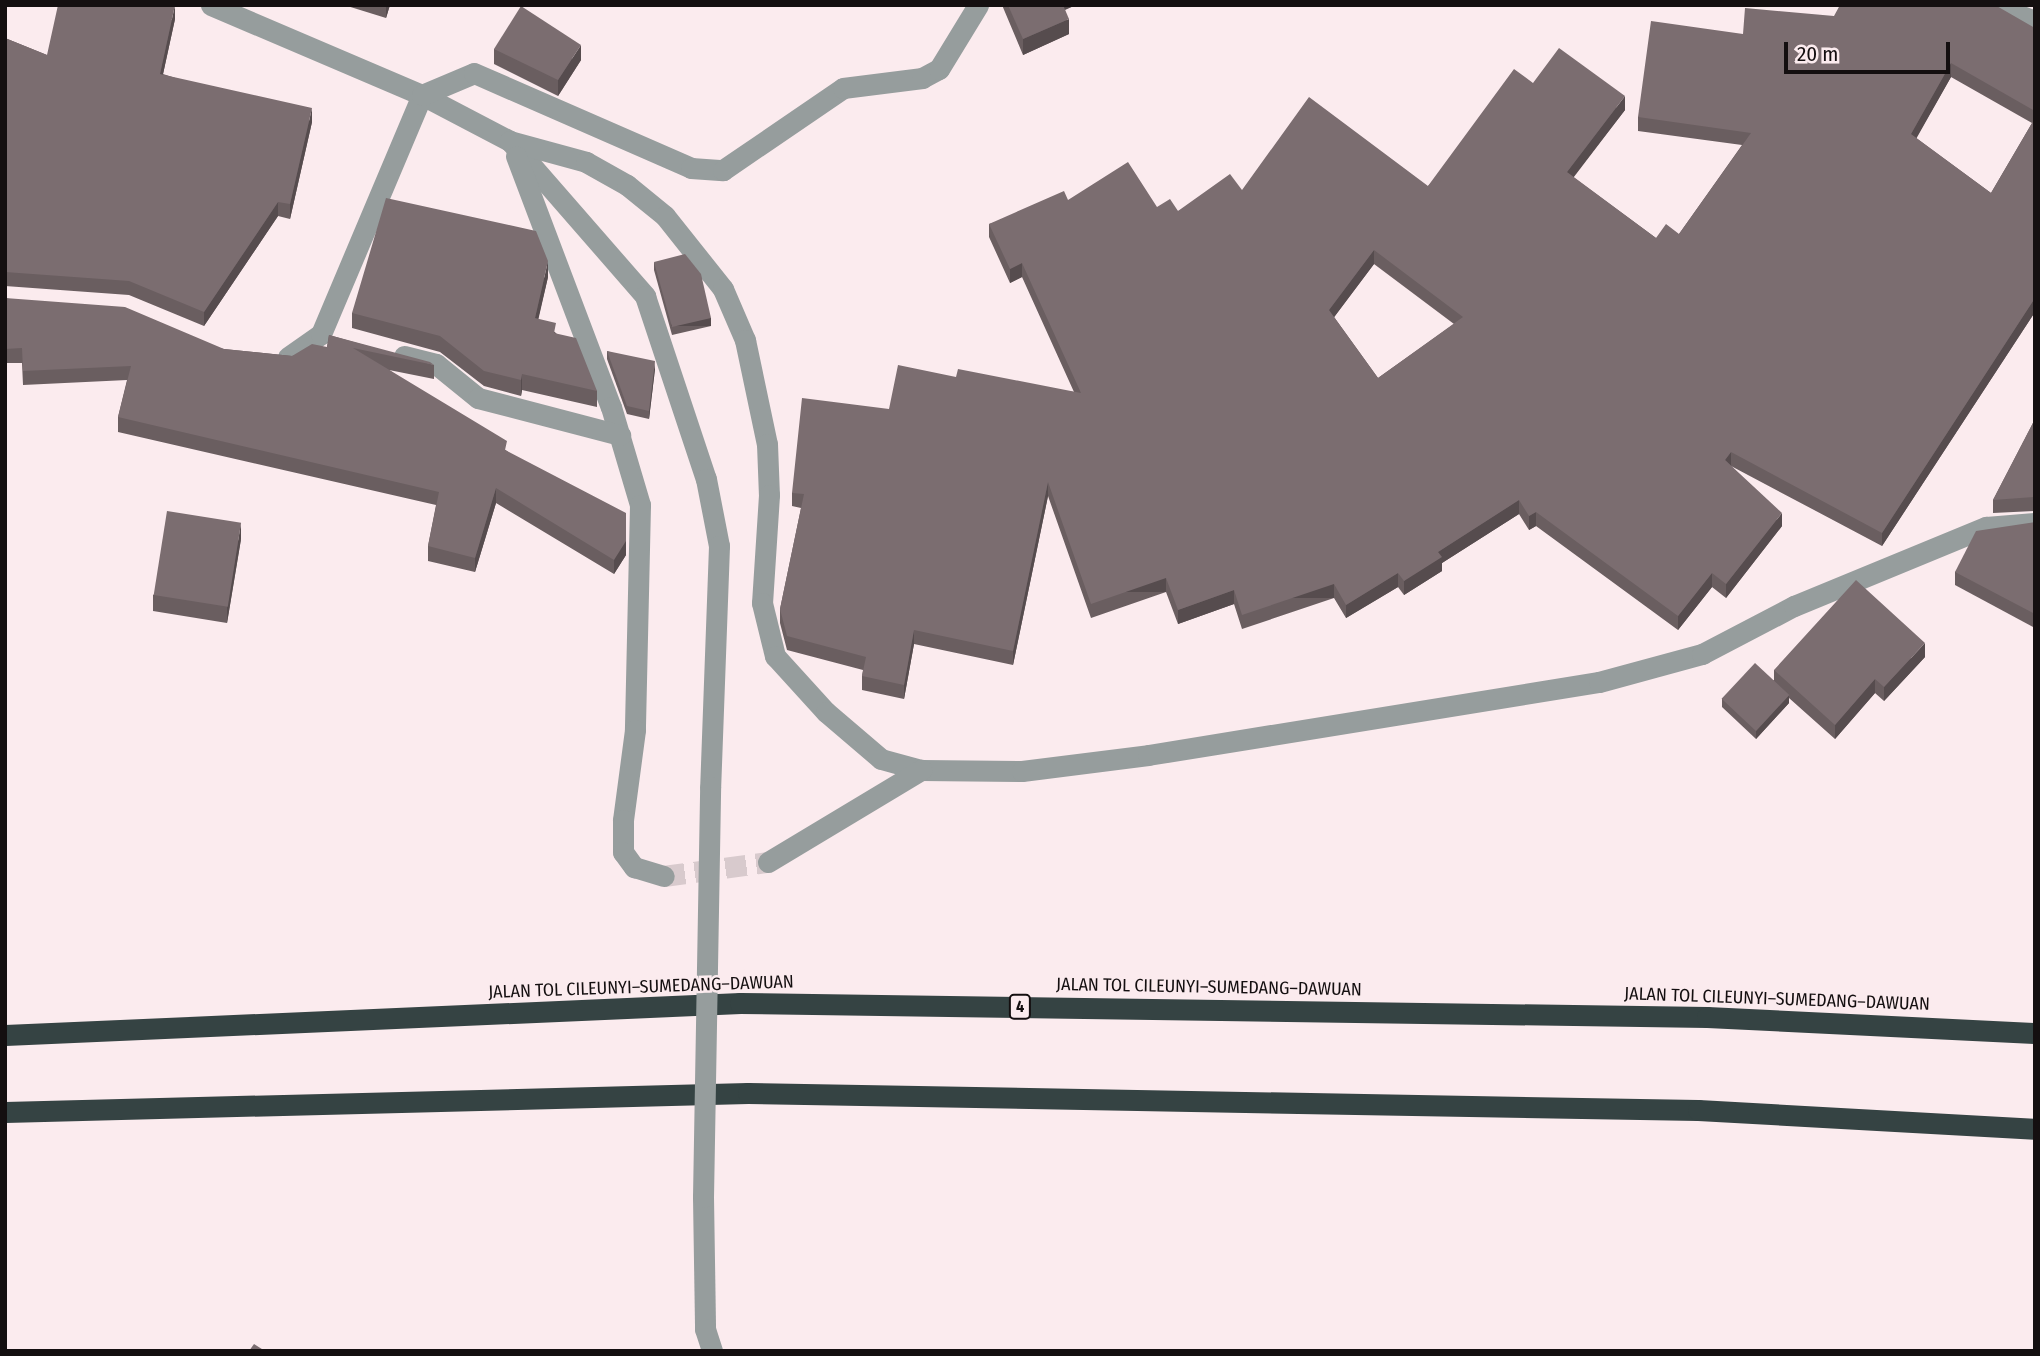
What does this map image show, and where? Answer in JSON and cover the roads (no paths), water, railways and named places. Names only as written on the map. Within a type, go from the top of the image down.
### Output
[{"type":"highway","name":"JALAN TOL CILEUNYI–SUMEDANG–DAWUAN","points":[[5,1035],[740,1003],[1707,1017],[2035,1033]]},
{"type":"highway","points":[[5,1112],[748,1093],[1698,1110],[2035,1129]]},
{"type":"street","points":[[211,5],[422,95],[510,141],[586,162],[627,185],[665,216],[723,289],[745,340],[763,421],[769,495],[762,603],[775,656],[826,712],[881,759],[921,770],[1022,771],[1148,755],[1599,682],[1702,653],[1794,606],[1986,527],[2035,523]]},
{"type":"street","points":[[265,354],[292,357],[321,334],[422,95],[474,73],[691,168],[723,170],[843,88],[922,78],[939,69],[978,5]]},
{"type":"street","points":[[1993,5],[2035,22]]},
{"type":"street","points":[[510,141],[620,435],[640,505],[635,730],[623,820],[623,852],[634,867],[664,876]]},
{"type":"street","points":[[510,141],[645,296],[706,479],[719,546],[710,787],[704,1197],[705,1329],[712,1351]]},
{"type":"street","points":[[321,334],[346,341]]},
{"type":"street","points":[[385,351],[436,364],[478,398],[620,435]]},
{"type":"street","points":[[768,862],[921,770]]},
{"type":"tunnel","points":[[664,876],[768,862]]}]
